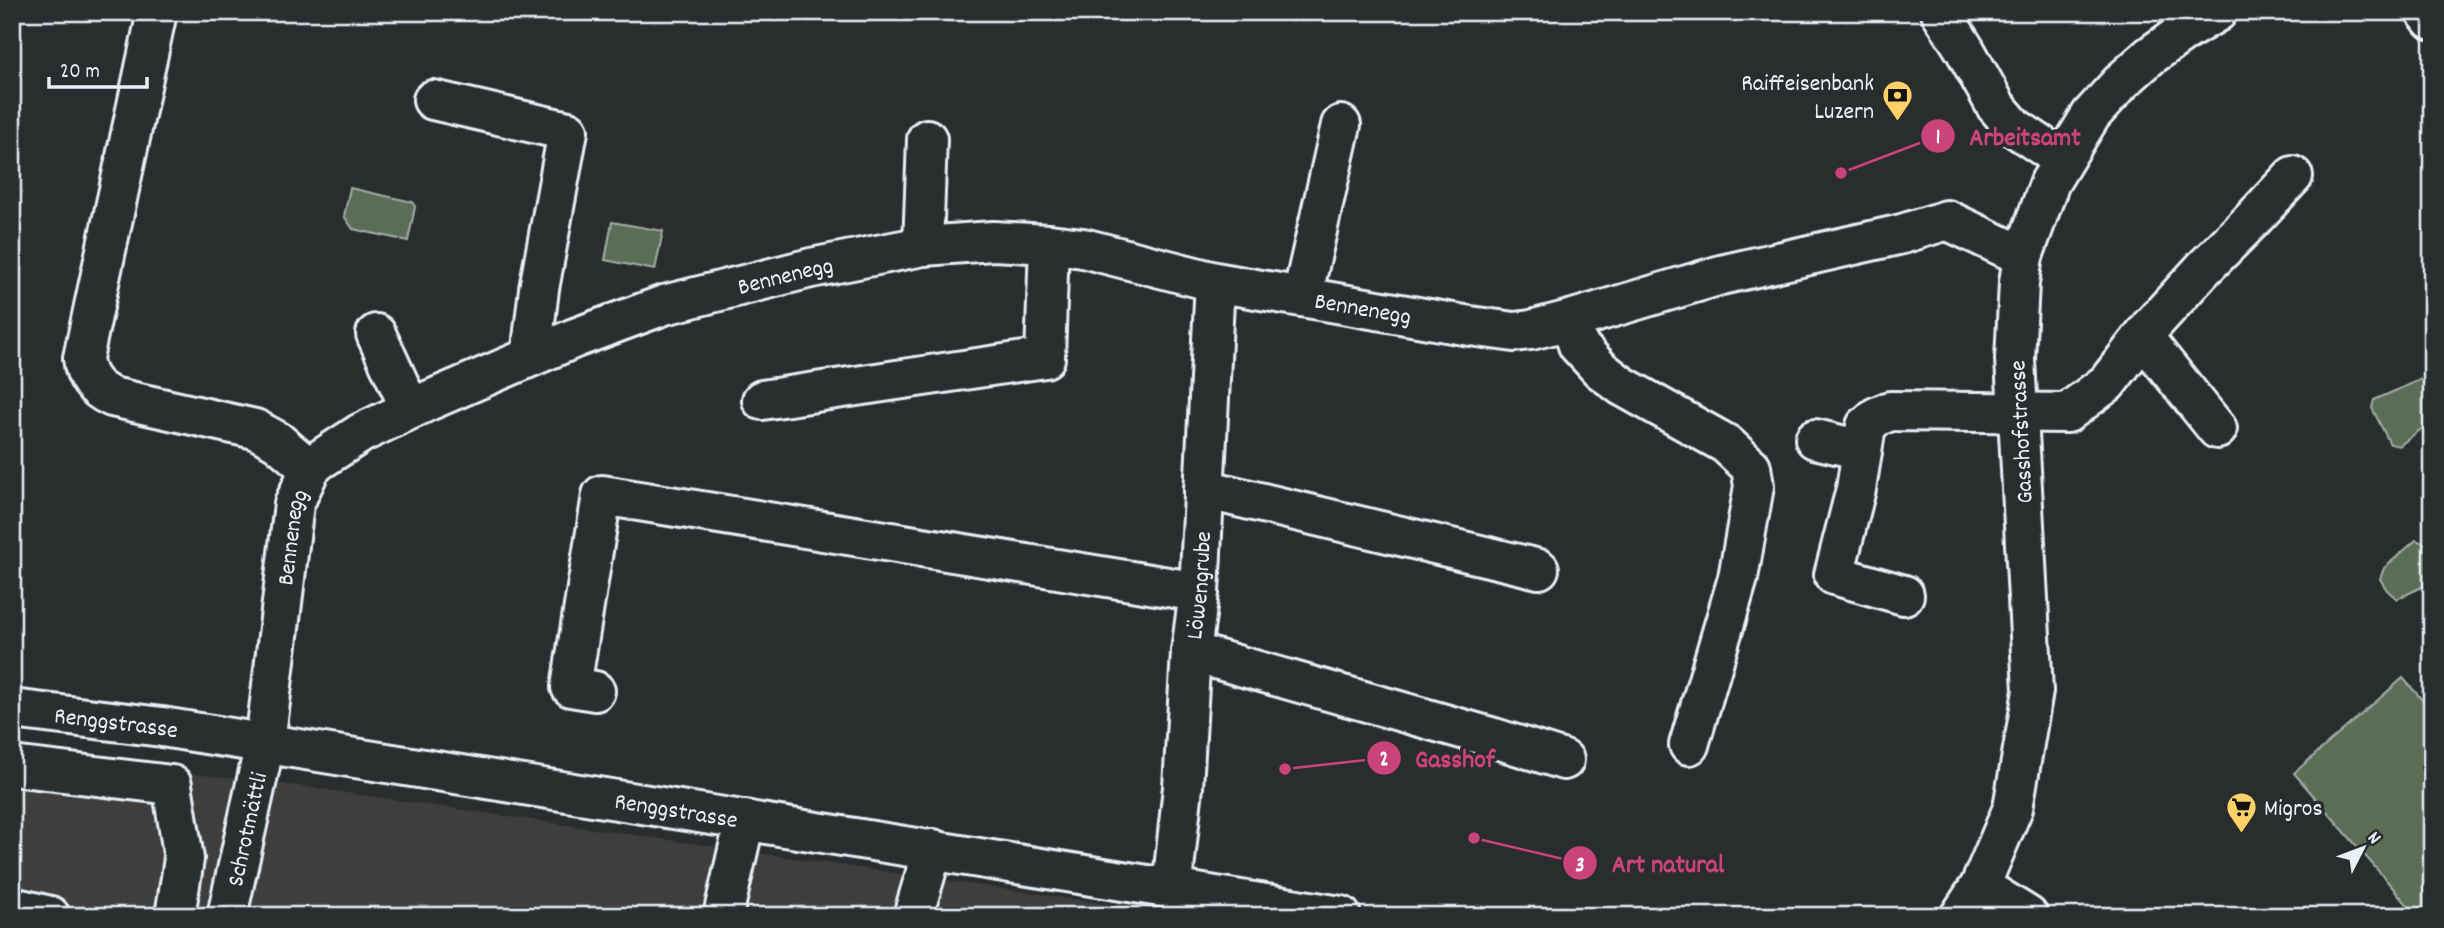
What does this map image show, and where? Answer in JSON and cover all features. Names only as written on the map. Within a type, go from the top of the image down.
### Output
[{"type":"street","points":[[157,12],[83,358],[85,372],[100,392],[112,397],[255,429],[277,441],[310,470]]},
{"type":"street","points":[[1941,12],[1996,106],[2014,127],[2062,159]]},
{"type":"street","name":"Gasshofstrasse","points":[[1970,901],[2013,808],[2034,691],[2015,359],[2023,256],[2039,206],[2062,159],[2091,115],[2123,80],[2176,37],[2217,12]]},
{"type":"street","points":[[2426,12],[2432,20]]},
{"type":"street","points":[[433,100],[568,131],[539,289],[531,356]]},
{"type":"street","points":[[1302,297],[1341,125]]},
{"type":"street","points":[[923,246],[927,139]]},
{"type":"street","points":[[1904,595],[1834,575],[1856,489],[1866,426],[1875,416],[1890,411],[2067,413],[2107,383],[2143,337],[2204,268],[2293,176]]},
{"type":"street","name":"Bennenegg","points":[[265,743],[294,504],[310,470],[318,461],[361,433],[413,408],[531,356],[664,305],[811,268],[923,246],[993,241],[1049,244],[1092,251],[1215,282],[1514,332],[1570,320],[1721,275],[1902,234],[1940,220],[1947,220],[2023,256]]},
{"type":"street","points":[[762,400],[1045,358],[1049,244]]},
{"type":"street","name":"Löwengrube","points":[[1172,888],[1183,787],[1191,652],[1199,592],[1215,282]]},
{"type":"street","points":[[1570,320],[1578,345],[1601,370],[1622,386],[1726,444],[1751,467],[1754,486],[1738,578],[1689,745]]},
{"type":"street","points":[[376,334],[406,399],[413,408]]},
{"type":"street","points":[[2143,337],[2217,429]]},
{"type":"street","points":[[1815,439],[1862,450]]},
{"type":"street","points":[[1204,489],[1539,569]]},
{"type":"street","points":[[595,691],[571,687],[602,495],[1199,592]]},
{"type":"street","points":[[1191,652],[1564,760]]},
{"type":"street","name":"Renggstrasse","points":[[12,709],[162,727],[265,743],[1328,914]]},
{"type":"street","name":"Schrotmättli","points":[[230,903],[265,743]]},
{"type":"street","points":[[12,766],[172,785],[184,859],[175,916]]},
{"type":"street","points":[[723,916],[745,820]]},
{"type":"street","points":[[913,916],[933,849]]},
{"type":"street","points":[[181,877],[230,903]]},
{"type":"street","points":[[1970,901],[2028,916]]},
{"type":"street","points":[[12,907],[50,916]]},
{"type":"shaded area","points":[[12,753],[300,786],[1189,916],[12,916]]},
{"type":"green space","points":[[350,188],[413,202],[415,207],[408,241],[353,229],[344,216]]},
{"type":"green space","points":[[612,222],[663,231],[655,270],[605,260]]},
{"type":"green space","points":[[2424,378],[2432,378],[2432,421],[2399,446],[2390,444],[2372,408],[2374,400]]},
{"type":"green space","points":[[2416,540],[2428,545],[2432,553],[2432,582],[2397,599],[2380,579],[2384,568]]},
{"type":"green space","points":[[2403,678],[2432,711],[2432,916],[2417,916],[2294,773]]},
{"type":"place","name":"Raiffeisenbank Luzern","points":[[1897,123]]},
{"type":"place","name":"Arbeitsamt","points":[[1841,173]]},
{"type":"place","name":"Gasshof","points":[[1285,769]]},
{"type":"place","name":"Migros","points":[[2241,834]]},
{"type":"place","name":"Art natural","points":[[1474,838]]}]
